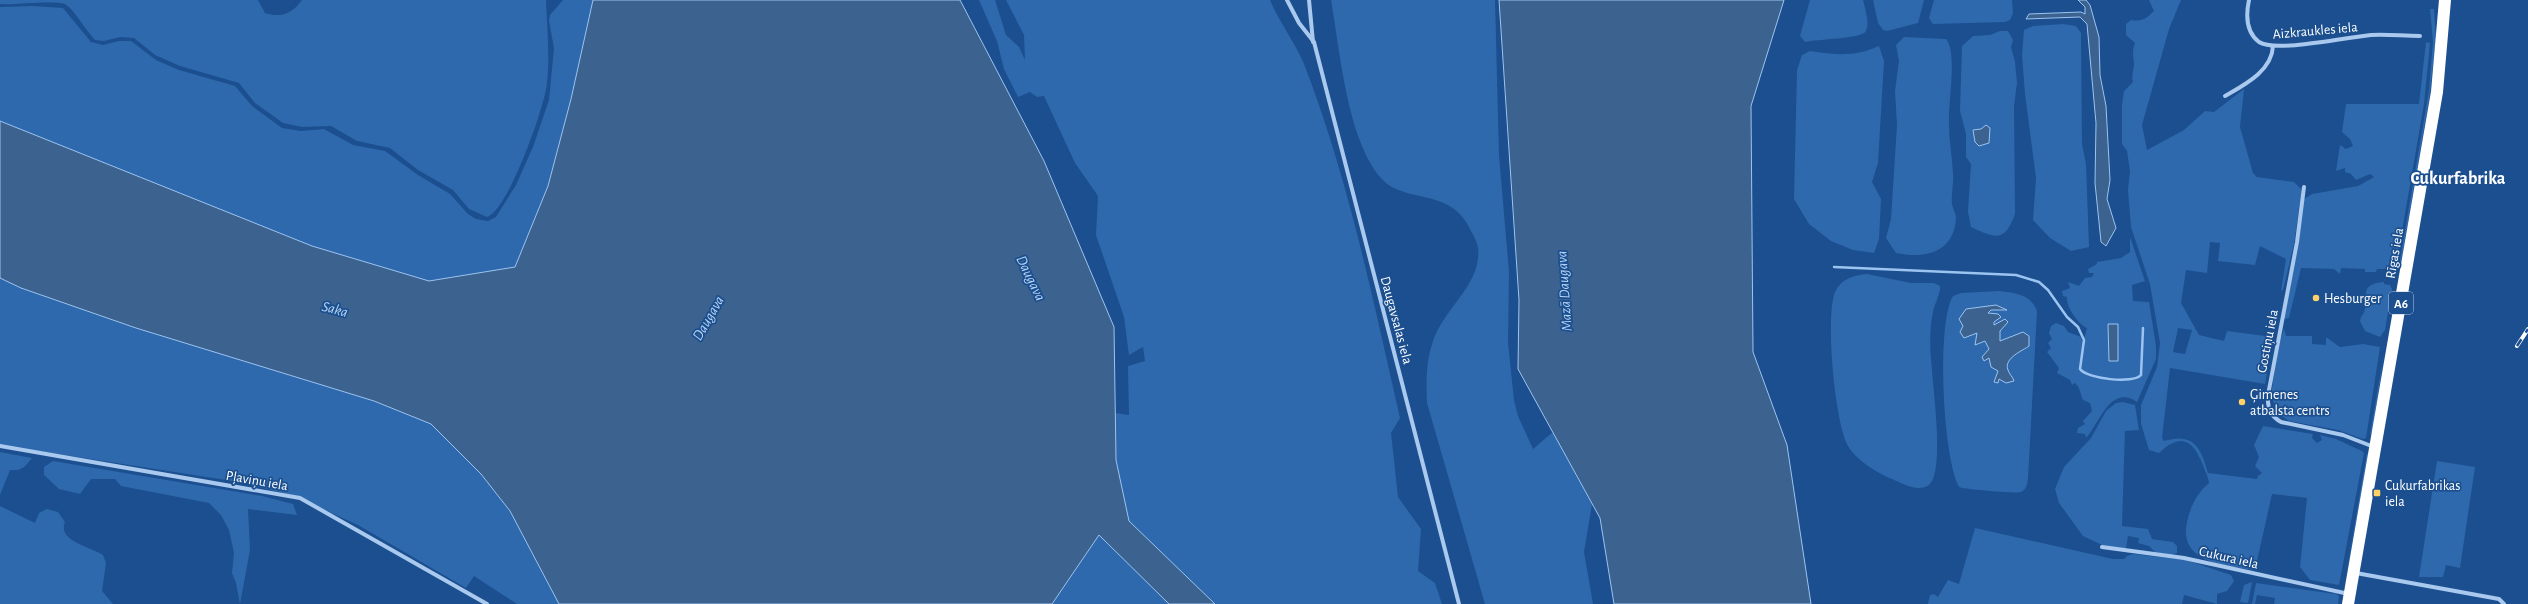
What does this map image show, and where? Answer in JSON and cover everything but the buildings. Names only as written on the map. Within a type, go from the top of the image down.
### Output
[{"type":"highway","name":"Rīgas iela","points":[[2349,599],[2437,92],[2445,0]]},
{"type":"street","name":"Daugavsalas iela","points":[[1287,0],[1299,23],[1314,42]]},
{"type":"street","name":"Daugavsalas iela","points":[[1309,0],[1314,42],[1459,604]]},
{"type":"street","name":"Aizkraukles iela","points":[[2249,0],[2247,19],[2250,29],[2259,42],[2273,46],[2370,36],[2420,36]]},
{"type":"street","points":[[2225,96],[2255,77],[2271,59],[2273,46]]},
{"type":"street","name":"Gostiņu iela","points":[[2304,188],[2296,242],[2268,395],[2269,408],[2275,419],[2282,422],[2343,435],[2375,448]]},
{"type":"street","name":"Pļaviņu iela","points":[[0,446],[300,498],[487,604]]},
{"type":"street","name":"Cukura iela","points":[[2102,547],[2184,558],[2349,599]]},
{"type":"street","points":[[2353,572],[2499,599],[2504,604]]},
{"type":"shaded area","points":[[0,0],[258,0],[265,13],[281,15],[290,12],[302,0],[546,0],[548,52],[547,83],[545,95],[533,134],[515,178],[496,210],[487,217],[469,209],[453,190],[418,170],[390,148],[357,141],[331,126],[302,127],[283,123],[255,103],[239,83],[180,66],[155,55],[134,38],[120,37],[104,41],[95,40],[65,4],[51,2],[0,4]]},
{"type":"shaded area","points":[[563,0],[764,0],[634,347],[0,188],[0,7],[32,6],[63,8],[91,42],[103,45],[119,41],[131,41],[156,60],[179,70],[235,86],[252,106],[282,128],[301,131],[324,129],[353,145],[385,151],[418,175],[450,194],[468,214],[476,219],[488,221],[496,217],[516,185],[533,147],[549,100],[554,48],[549,21],[550,15]]},
{"type":"shaded area","points":[[979,0],[995,0],[1006,35],[1019,47],[1025,60],[1024,35],[1006,0],[1270,0],[1304,64],[1320,107],[1347,195],[1400,418],[1391,433],[1398,497],[1421,529],[1418,571],[1435,583],[1442,604],[1052,604],[1099,535],[1119,477],[1116,460],[1115,413],[1129,415],[1128,366],[1145,361],[1143,347],[1129,355],[1124,317],[1096,235],[1098,196],[1075,163],[1044,96],[1037,97],[1030,92],[1018,97],[1004,69],[997,41]]},
{"type":"shaded area","points":[[1331,0],[1495,0],[1499,155],[1509,272],[1508,343],[1514,400],[1518,416],[1533,449],[1553,432],[1592,504],[1584,552],[1593,604],[1485,604],[1427,403],[1428,364],[1433,341],[1438,329],[1461,296],[1474,273],[1478,261],[1478,246],[1463,217],[1452,208],[1440,202],[1402,191],[1391,186],[1381,178],[1369,161],[1360,141],[1347,94]]},
{"type":"shaded area","points":[[1810,0],[1863,0],[1867,20],[1866,31],[1863,34],[1856,36],[1805,42],[1800,36]]},
{"type":"shaded area","points":[[1873,0],[1924,0],[1918,23],[1887,31],[1883,30],[1878,23]]},
{"type":"shaded area","points":[[1934,0],[2012,0],[2013,13],[2010,20],[2005,22],[1933,24],[1929,18]]},
{"type":"shaded area","points":[[2149,0],[2181,0],[2169,29],[2142,125],[2147,150],[2184,130],[2205,111],[2214,112],[2244,89],[2240,127],[2253,173],[2257,177],[2294,182],[2301,189],[2294,244],[2283,290],[2281,291],[2286,259],[2260,246],[2255,265],[2218,261],[2220,243],[2210,242],[2207,273],[2186,270],[2181,303],[2199,335],[2224,341],[2227,331],[2273,337],[2265,384],[2170,368],[2162,438],[2164,441],[2174,439],[2189,440],[2199,449],[2208,473],[2257,479],[2262,473],[2255,466],[2259,457],[2254,445],[2263,426],[2313,434],[2312,438],[2317,443],[2322,440],[2320,435],[2336,439],[2362,451],[2364,453],[2339,585],[2310,580],[2300,567],[2307,498],[2272,494],[2255,570],[2218,564],[2197,554],[2190,546],[2186,536],[2187,522],[2192,506],[2201,491],[2209,483],[2199,456],[2190,445],[2186,442],[2180,441],[2174,442],[2167,446],[2159,453],[2149,450],[2141,424],[2141,405],[2157,367],[2160,343],[2150,284],[2131,227],[2128,190],[2130,171],[2127,151],[2122,144],[2122,105],[2124,91],[2133,82],[2133,51],[2135,43],[2126,35],[2126,24],[2131,20],[2144,19],[2154,11]],"holes":[[[2178,328],[2192,330],[2185,354],[2173,352]]]},
{"type":"shaded area","points":[[2430,9],[2434,9],[2436,39],[2429,100],[2402,257],[2399,266],[2429,90],[2433,42]]},
{"type":"shaded area","points":[[2063,24],[2076,26],[2081,33],[2082,144],[2086,164],[2089,247],[2071,251],[2050,238],[2033,220],[2036,178],[2025,94],[2022,55],[2024,30],[2033,26]]},
{"type":"shaded area","points":[[2000,31],[2008,31],[2013,40],[2011,47],[2015,62],[2017,83],[2014,106],[2015,214],[2007,230],[2003,234],[1993,236],[1971,227],[1968,212],[1971,164],[1966,157],[1966,134],[1960,111],[1962,46],[1973,36],[1990,35]]},
{"type":"shaded area","points":[[1904,37],[1946,39],[1949,45],[1952,64],[1949,123],[1953,177],[1952,204],[1956,215],[1954,230],[1950,239],[1944,246],[1927,254],[1917,255],[1896,253],[1886,238],[1891,219],[1897,125],[1895,91],[1899,61],[1896,45]]},
{"type":"shaded area","points":[[2426,42],[2430,43],[2424,104],[2396,266],[2390,269],[2377,269],[2376,272],[2365,272],[2365,269],[2341,268],[2340,274],[2334,269],[2301,268],[2289,318],[2284,319],[2304,199],[2312,194],[2358,186],[2374,177],[2370,174],[2356,180],[2351,174],[2345,172],[2345,168],[2336,171],[2340,145],[2346,149],[2353,146],[2350,139],[2342,132],[2346,104],[2419,104]]},
{"type":"shaded area","points":[[1879,46],[1884,61],[1878,163],[1872,182],[1881,199],[1879,239],[1874,253],[1853,250],[1831,241],[1809,224],[1794,199],[1797,70],[1802,55],[1810,51],[1845,54],[1862,52]]},
{"type":"shaded area","points":[[2130,237],[2145,281],[2132,285],[2133,301],[2149,302],[2156,346],[2156,359],[2137,402],[2128,398],[2120,398],[2113,402],[2101,415],[2086,438],[2085,434],[2077,433],[2078,428],[2085,424],[2083,421],[2092,411],[2090,403],[2083,400],[2075,383],[2072,385],[2070,380],[2057,373],[2059,368],[2047,352],[2051,348],[2048,343],[2052,339],[2049,333],[2051,326],[2056,323],[2064,326],[2068,332],[2081,337],[2083,343],[2087,328],[2073,315],[2068,306],[2067,297],[2063,296],[2062,291],[2070,288],[2068,282],[2079,286],[2085,278],[2092,277],[2094,273],[2089,273],[2088,269],[2097,264],[2097,262],[2121,258],[2130,252]]},
{"type":"shaded area","points":[[1867,274],[1911,283],[1934,283],[1940,286],[1933,312],[1930,340],[1937,430],[1936,464],[1934,477],[1929,485],[1925,487],[1915,488],[1905,485],[1866,465],[1850,450],[1843,432],[1835,392],[1831,345],[1832,305],[1835,292],[1844,281],[1857,275]]},
{"type":"shaded area","points":[[0,278],[21,288],[136,328],[374,401],[431,424],[481,474],[510,511],[559,604],[517,604],[474,576],[466,588],[358,525],[292,495],[239,482],[0,445]]},
{"type":"shaded area","points":[[2384,282],[2384,284],[2390,285],[2392,289],[2385,330],[2380,337],[2365,331],[2360,321],[2365,310],[2368,287]]},
{"type":"shaded area","points":[[1999,291],[2022,295],[2031,301],[2037,311],[2028,479],[2026,486],[2021,492],[1990,491],[1959,487],[1953,472],[1946,422],[1943,361],[1948,311],[1953,296],[1961,293]]},
{"type":"shaded area","points":[[2284,329],[2286,336],[2312,336],[2312,344],[2326,345],[2326,337],[2340,347],[2363,344],[2380,347],[2366,438],[2363,439],[2338,430],[2289,421],[2278,413],[2271,396],[2277,352]]},
{"type":"shaded area","points":[[2384,352],[2373,430],[2370,435]]},
{"type":"shaded area","points":[[2123,402],[2135,405],[2139,430],[2125,431],[2122,526],[2148,529],[2152,539],[2173,542],[2177,546],[2177,553],[2171,555],[2155,552],[2149,546],[2138,543],[2139,538],[2128,536],[2126,548],[2121,549],[2102,545],[2083,536],[2059,503],[2055,489],[2064,467],[2091,438],[2106,411],[2116,403]]},
{"type":"shaded area","points":[[0,452],[32,458],[23,468],[18,470],[10,470],[0,495]]},
{"type":"shaded area","points":[[2367,452],[2368,456],[2345,582]]},
{"type":"shaded area","points":[[53,461],[262,496],[293,504],[297,515],[248,509],[250,550],[240,604],[236,583],[232,573],[234,553],[229,530],[221,515],[209,503],[121,486],[115,479],[91,479],[80,494],[59,489],[44,475],[44,467]]},
{"type":"shaded area","points":[[2437,461],[2475,467],[2460,568],[2446,565],[2443,577],[2419,577]]},
{"type":"shaded area","points":[[0,506],[35,523],[39,513],[47,509],[58,512],[65,522],[64,529],[70,539],[103,555],[106,563],[102,591],[113,604],[0,604]]},
{"type":"shaded area","points":[[1975,528],[2113,559],[2124,559],[2133,554],[2186,560],[2231,575],[2234,581],[2227,591],[2217,594],[2217,604],[2184,595],[2182,604],[1928,604],[1930,595],[1934,594],[1938,597],[1948,580],[1959,584]]},
{"type":"shaded area","points":[[2252,582],[2248,603],[2240,602],[2244,585]]},
{"type":"shaded area","points":[[2256,583],[2336,594],[2339,596],[2338,604],[2274,604],[2275,598],[2257,595],[2255,604],[2252,604]]},
{"type":"water","points":[[593,0],[960,0],[1044,161],[1114,327],[1116,460],[1129,521],[1215,604],[1169,604],[1099,535],[1052,604],[559,604],[510,511],[481,474],[431,424],[374,401],[136,328],[21,288],[0,278],[0,121],[312,246],[429,281],[515,267],[548,186],[571,99]]},
{"type":"water","name":"Mazā Daugava","points":[[1499,0],[1784,0],[1751,106],[1753,352],[1787,445],[1811,604],[1614,604],[1600,518],[1518,369],[1519,300]]},
{"type":"water","points":[[2078,0],[2086,0],[2090,5],[2099,37],[2100,75],[2106,106],[2110,180],[2107,199],[2116,228],[2106,246],[2101,242],[2095,183],[2096,123],[2087,24],[2080,17],[2026,19],[2029,14],[2081,12],[2085,14],[2085,7]]},
{"type":"water","points":[[1986,125],[1990,128],[1989,143],[1979,146],[1975,142],[1973,130],[1981,129]]},
{"type":"water","points":[[1996,305],[2007,310],[1991,310],[1988,313],[1998,314],[2001,317],[1994,322],[1994,325],[2005,319],[2008,322],[2000,331],[2000,341],[2023,332],[2029,336],[2029,346],[2011,358],[2008,362],[2008,370],[2014,381],[2006,383],[1999,379],[1998,383],[1994,382],[1998,371],[1991,367],[1989,358],[1984,361],[1982,357],[1989,349],[1985,341],[1975,345],[1977,333],[1964,338],[1960,332],[1963,326],[1959,319],[1966,309]]},
{"type":"water","points":[[2108,324],[2118,324],[2118,361],[2109,361]]},
{"type":"waterway","points":[[1834,267],[2016,275],[2039,282],[2048,290],[2067,317],[2078,327],[2084,340],[2080,369],[2100,378],[2120,380],[2136,378],[2141,375],[2143,328]]},
{"type":"railway","points":[[2517,346],[2528,329]]},
{"type":"place","name":"Hesburger","points":[[2316,298]]},
{"type":"place","name":"Ģimenes atbalsta centrs","points":[[2242,402]]},
{"type":"place","name":"Cukurfabrikas iela","points":[[2377,493]]},
{"type":"district","name":"Cukurfabrika","points":[[2458,178]]},
{"type":"water label","name":"Daugava","points":[[1031,278]]},
{"type":"water label","name":"Saka","points":[[335,309]]},
{"type":"water label","name":"Daugava","points":[[708,318]]}]
